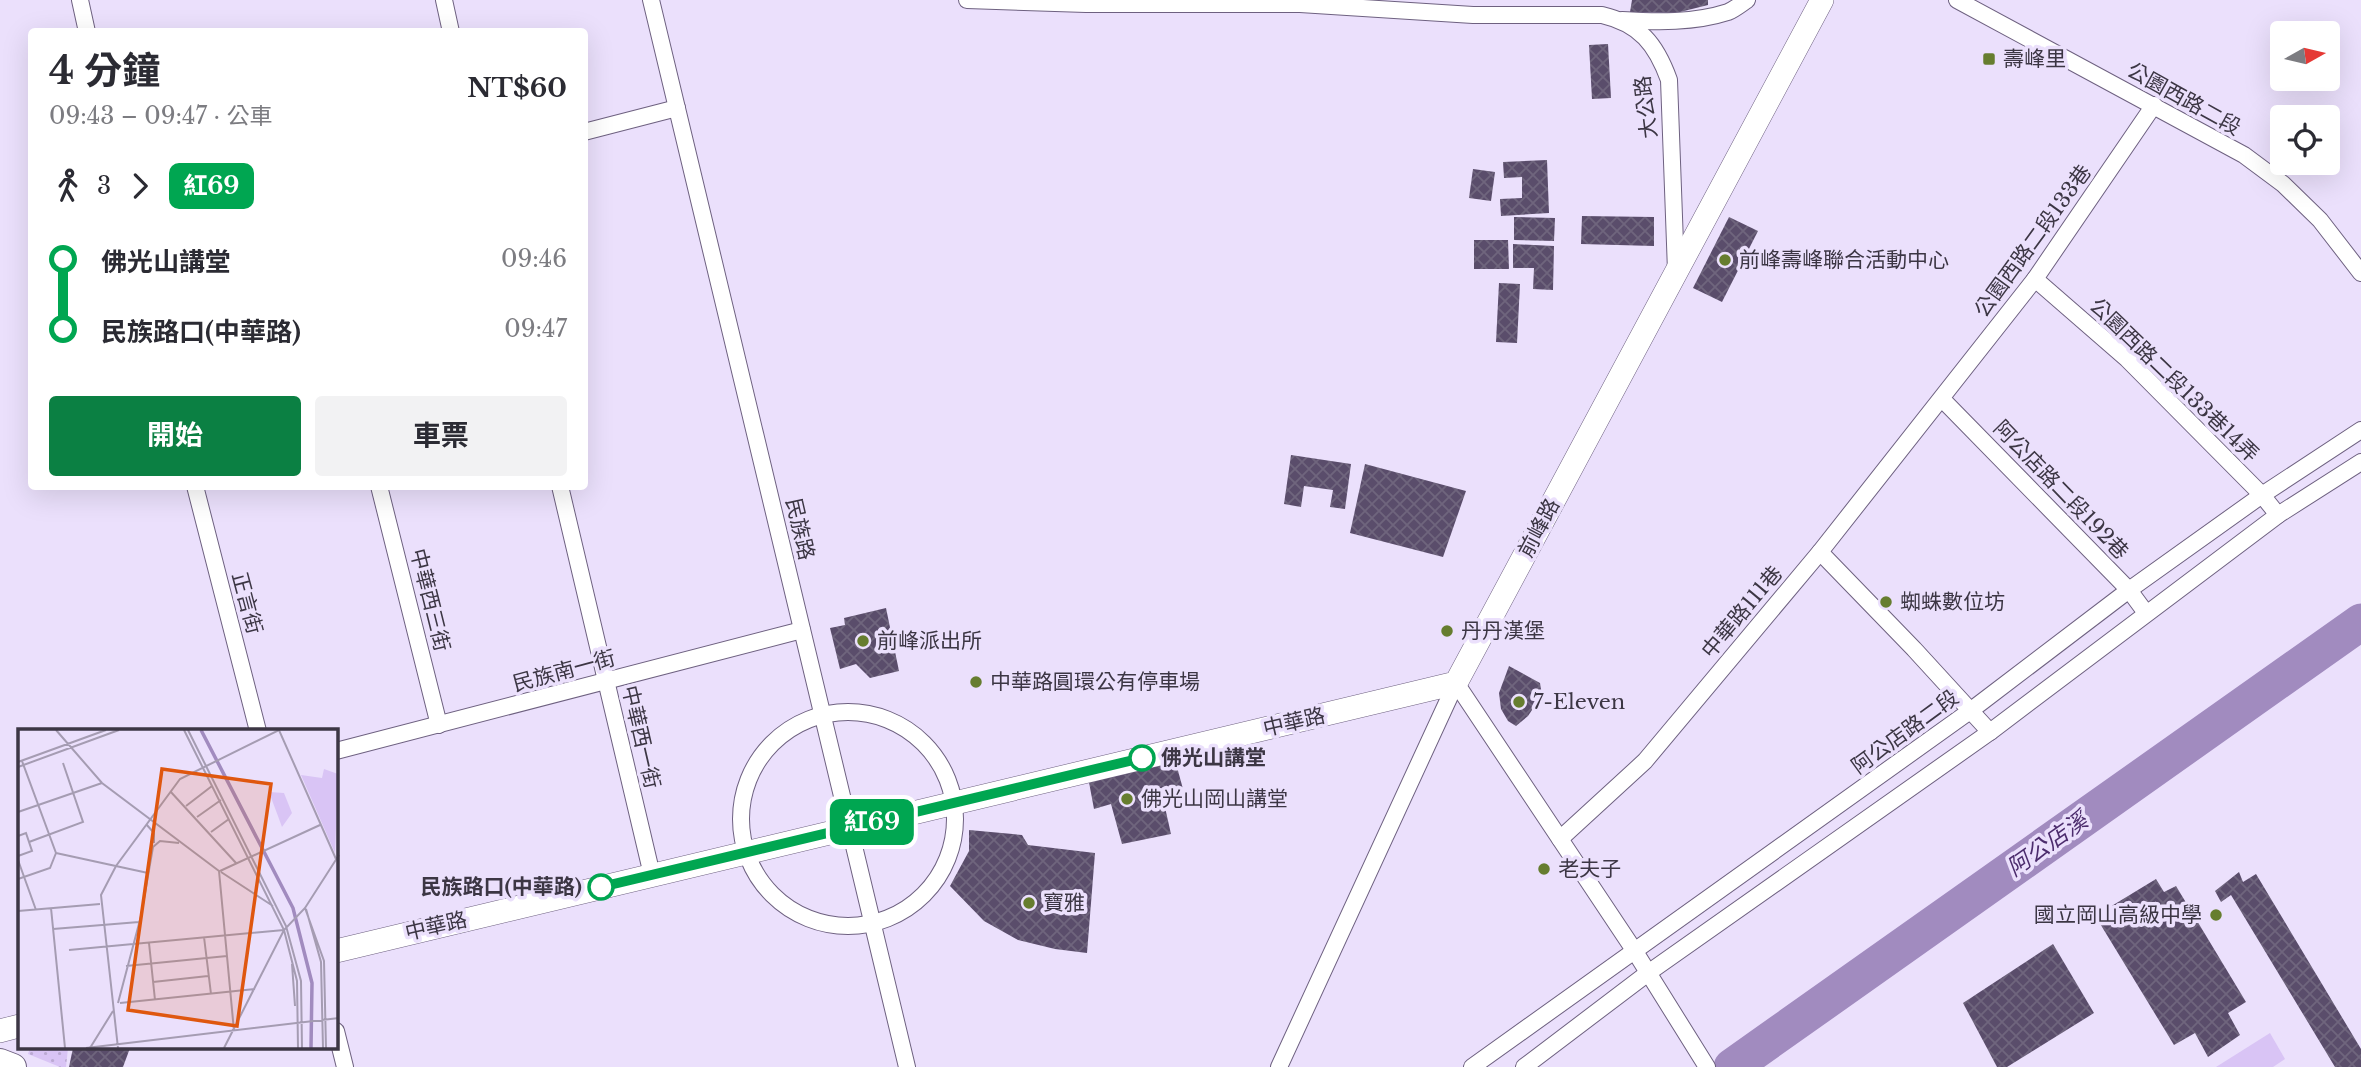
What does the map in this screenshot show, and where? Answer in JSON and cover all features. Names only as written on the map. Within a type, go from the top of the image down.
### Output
[{"type":"main road","name":"前峰路","points":[[1456,683],[1822,0]]},
{"type":"main road","name":"中華路","points":[[338,951],[1456,683]]},
{"type":"main road","points":[[0,1031],[18,1026]]},
{"type":"main road","points":[[0,1062],[13,1067]]},
{"type":"street","points":[[80,0],[86,28]]},
{"type":"street","points":[[444,0],[450,28]]},
{"type":"street","name":"民族路","points":[[652,0],[907,1067]]},
{"type":"street","points":[[967,0],[1086,4],[1344,3],[1473,15],[1602,15],[1666,22],[1730,11],[1748,0]]},
{"type":"street","name":"公園西路二段","points":[[1957,0],[2244,155],[2283,184],[2320,220],[2361,273]]},
{"type":"street","name":"大公路","points":[[1620,19],[1644,35],[1660,56],[1669,80],[1676,274]]},
{"type":"street","name":"公園西路二段133巷","points":[[1942,399],[2035,279],[2154,106]]},
{"type":"street","points":[[588,131],[677,108]]},
{"type":"street","name":"公園西路二段133巷14弄","points":[[2035,279],[2127,359],[2262,495],[2278,515]]},
{"type":"street","name":"中華路111巷","points":[[1560,839],[1645,761],[1820,552],[1942,399]]},
{"type":"street","name":"阿公店路二段192巷","points":[[1942,399],[2129,590],[2146,613]]},
{"type":"street","name":"阿公店路二段","points":[[1472,1067],[1970,711],[2129,590],[2262,495],[2361,430]]},
{"type":"street","points":[[1524,1067],[1648,972],[1990,732],[2278,515],[2361,462]]},
{"type":"street","name":"正言街","points":[[196,490],[257,729]]},
{"type":"street","name":"中華西三街","points":[[380,490],[439,725]]},
{"type":"street","name":"中華西一街","points":[[561,490],[653,875]]},
{"type":"street","points":[[1820,552],[1990,732]]},
{"type":"street","name":"民族南一街","points":[[338,750],[802,630]]},
{"type":"street","points":[[1456,683],[1634,950],[1707,1067]]},
{"type":"street","name":"前峰路","points":[[1279,1067],[1456,683]]},
{"type":"street","points":[[822,714],[867,714],[889,720],[918,738],[940,764],[954,803],[955,829],[947,861],[929,890],[904,911],[873,924],[839,927],[807,919],[778,901],[756,875],[746,853],[741,811],[749,778],[766,749],[792,727],[822,714]]},
{"type":"street","points":[[1800,833],[1815,853]]},
{"type":"street","points":[[338,1039],[345,1067]]},
{"type":"shaded area","points":[[2270,1033],[2285,1059],[2273,1067],[2216,1067]]},
{"type":"shaded area","points":[[29,1050],[68,1050],[66,1067],[60,1067],[28,1054]]},
{"type":"building","points":[[1632,0],[1708,0],[1708,5],[1676,13],[1630,12]]},
{"type":"building","points":[[1608,44],[1611,98],[1592,99],[1589,45]]},
{"type":"building","points":[[1547,160],[1549,213],[1501,216],[1500,199],[1522,198],[1522,177],[1504,178],[1503,162]]},
{"type":"building","points":[[1473,169],[1495,172],[1491,201],[1469,198]]},
{"type":"building","points":[[1582,216],[1654,217],[1654,246],[1581,244]]},
{"type":"building","points":[[1514,217],[1555,218],[1554,241],[1514,240]]},
{"type":"building","name":"前峰壽峰聯合活動中心","points":[[1729,217],[1758,231],[1722,302],[1693,288]]},
{"type":"building","points":[[1474,240],[1508,240],[1509,269],[1474,269]]},
{"type":"building","points":[[1513,244],[1554,246],[1553,290],[1533,289],[1534,268],[1513,268]]},
{"type":"building","points":[[1499,283],[1520,284],[1517,343],[1496,342]]},
{"type":"building","points":[[1291,455],[1351,464],[1345,509],[1330,507],[1333,490],[1304,486],[1301,507],[1284,504]]},
{"type":"building","points":[[1365,464],[1466,491],[1443,557],[1350,533]]},
{"type":"building","name":"前峰派出所","points":[[886,608],[899,671],[870,678],[856,664],[840,669],[830,628],[845,625],[844,618]]},
{"type":"building","name":"7-Eleven","points":[[1509,666],[1540,683],[1542,695],[1528,716],[1516,726],[1508,721],[1501,709],[1499,693]]},
{"type":"building","name":"佛光山岡山講堂","points":[[1174,756],[1183,789],[1162,794],[1171,834],[1122,844],[1111,804],[1094,809],[1088,777]]},
{"type":"building","name":"寶雅","points":[[969,830],[1022,835],[1028,845],[1095,853],[1087,953],[1018,940],[984,921],[950,886],[969,851]]},
{"type":"building","points":[[2239,872],[2243,882],[2256,874],[2361,1049],[2361,1067],[2335,1067],[2231,895],[2221,902],[2215,891]]},
{"type":"building","points":[[2156,879],[2164,892],[2176,886],[2246,1002],[2228,1013],[2240,1035],[2208,1057],[2195,1033],[2174,1045],[2099,922],[2109,918],[2105,910]]},
{"type":"building","points":[[2053,944],[2094,1013],[2007,1067],[1997,1067],[1963,1003]]},
{"type":"building","points":[[73,1050],[129,1050],[123,1067],[69,1067]]},
{"type":"waterway","name":"阿公店溪","points":[[1732,1067],[2361,622]]},
{"type":"bus line","name":"紅69","points":[[601,887],[1142,758]]},
{"type":"place","name":"壽峰里","points":[[1989,59]]},
{"type":"place","name":"前峰壽峰聯合活動中心","points":[[1725,260]]},
{"type":"place","name":"蜘蛛數位坊","points":[[1886,602]]},
{"type":"place","name":"丹丹漢堡","points":[[1447,631]]},
{"type":"place","name":"前峰派出所","points":[[863,641]]},
{"type":"place","name":"中華路圓環公有停車場","points":[[976,682]]},
{"type":"place","name":"7-Eleven","points":[[1519,702]]},
{"type":"place","name":"佛光山講堂","points":[[1142,758]]},
{"type":"place","name":"佛光山岡山講堂","points":[[1127,799]]},
{"type":"place","name":"老夫子","points":[[1544,869]]},
{"type":"place","name":"民族路口(中華路)","points":[[601,887]]},
{"type":"place","name":"寶雅","points":[[1029,903]]},
{"type":"place","name":"國立岡山高級中學","points":[[2216,915]]}]
